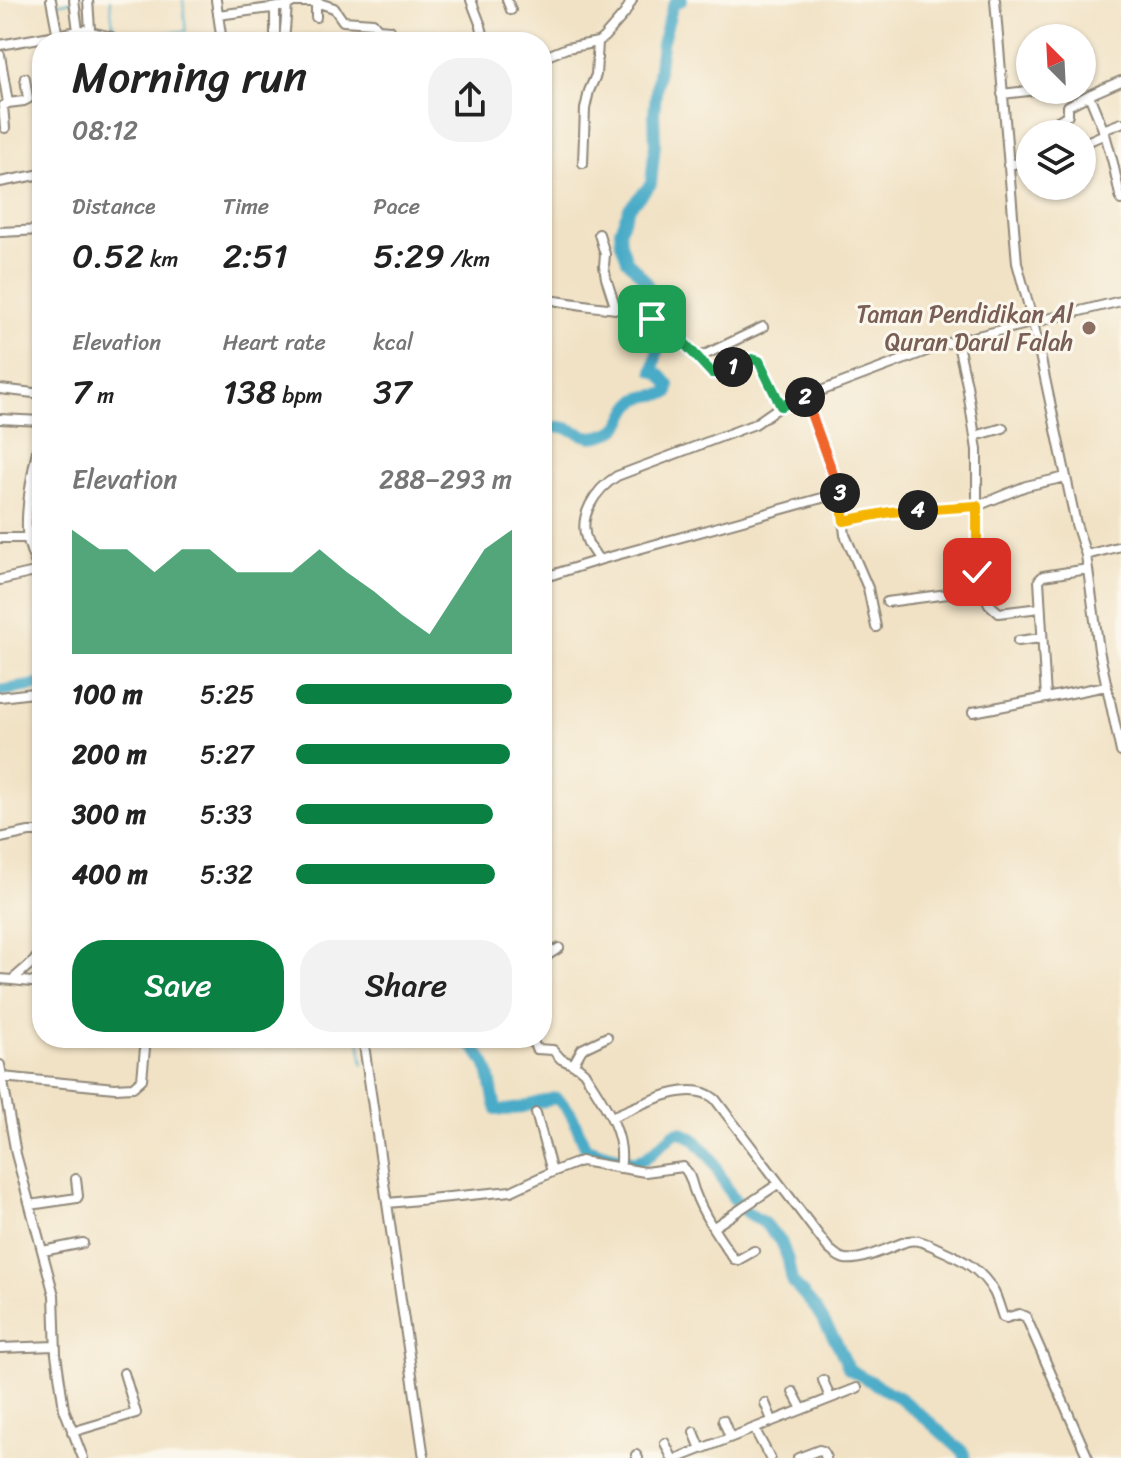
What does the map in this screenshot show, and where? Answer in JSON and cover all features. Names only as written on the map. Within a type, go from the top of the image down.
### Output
[{"type":"street","points":[[52,0],[57,32]]},
{"type":"street","points":[[216,0],[221,32]]},
{"type":"street","points":[[471,0],[482,32]]},
{"type":"street","points":[[507,0],[511,10]]},
{"type":"street","points":[[552,54],[598,42],[625,13],[632,0]]},
{"type":"street","points":[[995,0],[1017,263],[1086,555],[1106,686],[1121,752]]},
{"type":"street","points":[[88,1],[91,32]]},
{"type":"street","points":[[74,2],[78,31]]},
{"type":"street","points":[[218,15],[316,2],[336,9],[343,21],[371,22],[378,29],[388,29],[389,32]]},
{"type":"street","points":[[316,2],[316,17]]},
{"type":"street","points":[[278,32],[286,5]]},
{"type":"street","points":[[285,32],[286,5]]},
{"type":"street","points":[[75,32],[90,29]]},
{"type":"street","points":[[0,45],[32,41]]},
{"type":"street","points":[[583,163],[585,109],[589,88],[596,75],[598,42]]},
{"type":"street","points":[[0,55],[8,103]]},
{"type":"street","points":[[5,128],[3,106],[28,99],[25,78]]},
{"type":"street","points":[[1096,92],[1121,81]]},
{"type":"street","points":[[1002,94],[1016,92]]},
{"type":"street","points":[[1060,120],[1068,115],[1068,106],[1071,104]]},
{"type":"street","points":[[1093,104],[1104,132],[1121,200]]},
{"type":"street","points":[[1096,136],[1121,123]]},
{"type":"street","points":[[1008,165],[1016,164]]},
{"type":"street","points":[[0,182],[32,176]]},
{"type":"street","points":[[0,232],[32,230]]},
{"type":"street","points":[[599,234],[605,254],[606,278],[616,309]]},
{"type":"street","points":[[552,301],[648,316],[675,336],[712,373],[755,359],[761,364],[781,406]]},
{"type":"street","points":[[599,560],[586,540],[585,518],[594,497],[609,481],[624,472],[755,424],[781,406],[957,340],[1121,301]]},
{"type":"street","points":[[698,358],[763,327]]},
{"type":"street","points":[[957,340],[977,450],[977,572],[980,585],[989,604],[999,613],[1040,608]]},
{"type":"street","points":[[0,389],[32,393]]},
{"type":"street","points":[[806,397],[840,493],[845,535],[868,588],[876,627]]},
{"type":"street","points":[[0,419],[32,421]]},
{"type":"street","points":[[975,436],[1003,428]]},
{"type":"street","points":[[844,521],[890,512],[977,506],[1026,486],[1066,477]]},
{"type":"street","points":[[32,486],[28,538],[32,552]]},
{"type":"street","points":[[552,575],[840,493]]},
{"type":"street","points":[[0,538],[28,538]]},
{"type":"street","points":[[1086,555],[1121,546]]},
{"type":"street","points":[[1046,698],[1038,583],[1040,578],[1088,569]]},
{"type":"street","points":[[0,580],[32,573]]},
{"type":"street","points":[[887,602],[948,594],[980,585]]},
{"type":"street","points":[[1018,641],[1041,638]]},
{"type":"street","points":[[973,712],[1106,686]]},
{"type":"street","points":[[0,697],[32,693]]},
{"type":"street","points":[[0,838],[32,833]]},
{"type":"street","points":[[552,953],[559,948]]},
{"type":"street","points":[[12,980],[32,963]]},
{"type":"street","points":[[0,979],[32,982]]},
{"type":"street","points":[[573,1065],[582,1049],[607,1037]]},
{"type":"street","points":[[2,1077],[101,1087],[133,1087],[142,1079],[145,1048]]},
{"type":"street","points":[[365,1048],[424,1458]]},
{"type":"street","points":[[536,1048],[551,1049],[561,1059],[584,1072],[611,1117],[621,1161]]},
{"type":"street","points":[[0,1065],[16,1154],[54,1295],[55,1346],[61,1397],[83,1458]]},
{"type":"street","points":[[611,1117],[678,1091],[707,1093],[723,1109],[829,1249],[841,1258],[852,1259],[915,1240],[973,1267],[994,1293],[1003,1317],[1019,1314],[1026,1317],[1088,1458]]},
{"type":"street","points":[[536,1113],[552,1172]]},
{"type":"street","points":[[388,1203],[511,1191],[581,1161],[621,1161],[645,1172],[685,1168],[700,1204],[736,1261],[754,1251]]},
{"type":"street","points":[[30,1205],[77,1198],[76,1179]]},
{"type":"street","points":[[714,1227],[778,1184]]},
{"type":"street","points":[[43,1251],[83,1243]]},
{"type":"street","points":[[0,1348],[55,1346]]},
{"type":"street","points":[[72,1432],[136,1413],[124,1373]]},
{"type":"street","points":[[823,1380],[830,1398]]},
{"type":"street","points":[[665,1443],[675,1458],[857,1388]]},
{"type":"street","points":[[793,1392],[802,1409]]},
{"type":"street","points":[[765,1403],[772,1420]]},
{"type":"street","points":[[723,1420],[730,1437]]},
{"type":"street","points":[[754,1428],[770,1458]]},
{"type":"street","points":[[694,1432],[701,1449]]},
{"type":"street","points":[[798,1458],[819,1450],[826,1458]]},
{"type":"waterway","points":[[110,0],[114,32]]},
{"type":"waterway","points":[[172,32],[186,31],[183,0]]},
{"type":"waterway","points":[[280,32],[284,0]]},
{"type":"waterway","points":[[552,428],[567,428],[591,437],[603,435],[621,424],[637,400],[668,393],[669,385],[653,371],[660,338],[649,328],[648,310],[654,301],[646,281],[627,260],[620,230],[629,208],[651,184],[654,114],[662,44],[672,8],[682,0]]},
{"type":"waterway","points":[[57,4],[71,1]]},
{"type":"waterway","points":[[0,691],[32,686]]},
{"type":"waterway","points":[[360,1048],[363,1065]]},
{"type":"waterway","points":[[474,1048],[488,1071],[497,1110],[519,1108],[556,1098],[571,1115],[586,1148],[634,1162],[646,1158],[675,1133],[681,1132],[694,1139],[711,1158],[731,1195],[781,1241],[792,1281],[816,1309],[849,1369],[901,1399],[964,1453],[965,1458]]},
{"type":"place","name":"Taman Pendidikan Al Quran Darul Falah","points":[[1089,328]]},
{"type":"route","points":[[652,319],[686,345],[712,373],[755,359],[761,364],[781,406],[806,397],[840,493],[844,521],[890,512],[977,506],[977,572]]}]
